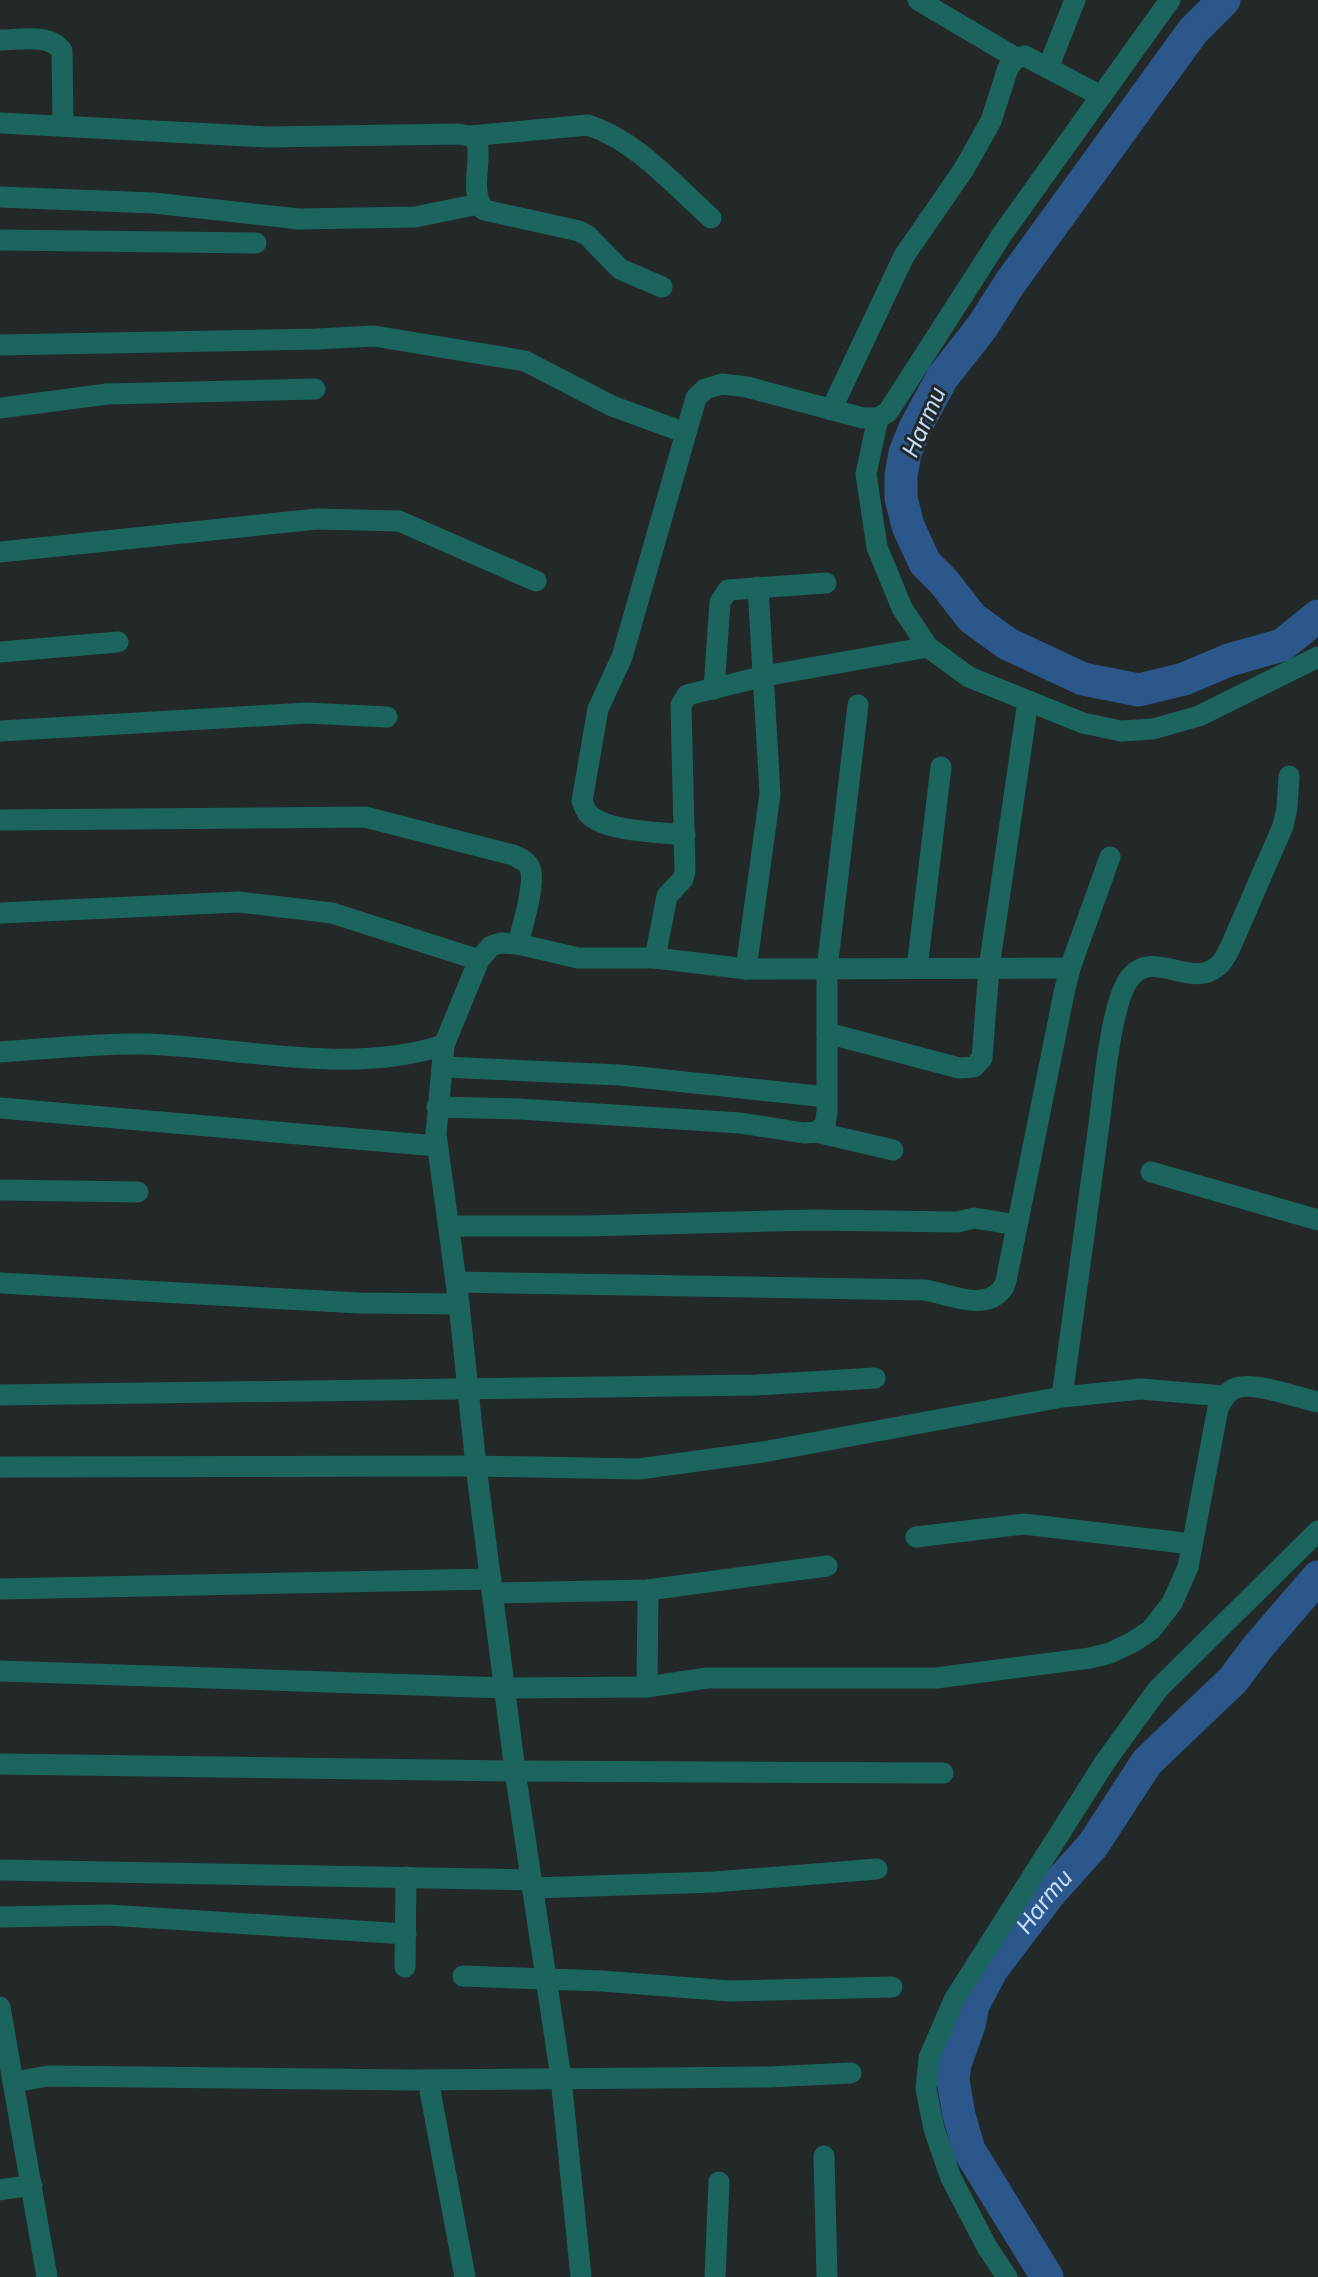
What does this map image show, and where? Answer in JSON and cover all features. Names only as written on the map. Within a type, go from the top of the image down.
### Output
[{"type":"street","points":[[918,0],[1016,58]]},
{"type":"street","points":[[1048,68],[1075,0]]},
{"type":"street","points":[[685,835],[612,826],[594,819],[585,811],[582,801],[598,709],[622,657],[696,398],[705,389],[722,384],[747,387],[863,418],[878,418],[888,412],[1003,233],[1170,0]]},
{"type":"street","points":[[0,40],[45,40],[57,44],[62,51],[63,125]]},
{"type":"street","points":[[831,410],[905,256],[964,169],[990,121],[1009,68],[1016,58],[1025,56],[1101,96]]},
{"type":"street","points":[[0,123],[268,137],[470,136],[587,125],[605,131],[635,149],[711,218]]},
{"type":"street","points":[[470,136],[477,141],[480,152],[477,196],[484,210],[579,231],[588,236],[621,269],[662,287]]},
{"type":"street","points":[[0,197],[154,203],[299,219],[415,217],[479,204]]},
{"type":"street","points":[[0,240],[256,243]]},
{"type":"street","points":[[0,345],[373,336],[524,361],[612,407],[686,433]]},
{"type":"street","points":[[0,408],[107,394],[315,389]]},
{"type":"street","points":[[878,418],[866,474],[877,547],[902,608],[928,647],[969,677],[1083,723],[1121,731],[1153,729],[1199,716],[1318,657]]},
{"type":"street","points":[[0,552],[317,519],[399,521],[536,580]]},
{"type":"street","points":[[714,689],[720,602],[728,590],[826,583]]},
{"type":"street","points":[[746,969],[771,794],[766,749],[765,676],[758,587]]},
{"type":"street","points":[[0,652],[118,642]]},
{"type":"street","points":[[655,958],[667,896],[685,872],[681,705],[687,695],[765,676],[928,647]]},
{"type":"street","points":[[827,1033],[959,1068],[974,1068],[982,1058],[989,968],[1028,701]]},
{"type":"street","points":[[816,1132],[825,1125],[827,969],[858,705]]},
{"type":"street","points":[[0,731],[307,712],[387,717]]},
{"type":"street","points":[[917,968],[941,767]]},
{"type":"street","points":[[1062,1397],[1106,1071],[1118,1006],[1127,983],[1137,971],[1150,965],[1195,974],[1208,973],[1220,965],[1283,826],[1289,776]]},
{"type":"street","points":[[0,820],[365,817],[503,852],[524,860],[530,869],[531,885],[518,944]]},
{"type":"street","points":[[456,1282],[924,1290],[978,1301],[993,1297],[1004,1287],[1070,968],[1110,857]]},
{"type":"street","points":[[0,913],[239,902],[332,913],[479,960]]},
{"type":"street","points":[[581,2277],[561,2078],[515,1771],[476,1466],[459,1304],[437,1146],[437,1107],[444,1067],[444,1045],[479,960],[491,946],[501,943],[518,944],[578,958],[655,958],[746,969],[1070,968]]},
{"type":"street","points":[[0,1052],[142,1044],[354,1060],[416,1054],[444,1045]]},
{"type":"street","points":[[444,1067],[619,1074],[827,1097]]},
{"type":"street","points":[[437,1107],[519,1109],[740,1123],[804,1133],[816,1132],[893,1150]]},
{"type":"street","points":[[0,1108],[437,1146]]},
{"type":"street","points":[[1151,1172],[1317,1217]]},
{"type":"street","points":[[0,1190],[138,1192]]},
{"type":"street","points":[[449,1226],[586,1226],[814,1220],[957,1222],[974,1218],[1017,1225]]},
{"type":"street","points":[[0,1283],[359,1303],[459,1304]]},
{"type":"street","points":[[0,1395],[756,1385],[875,1378]]},
{"type":"street","points":[[0,1671],[505,1688],[647,1687],[707,1678],[936,1678],[1090,1658],[1110,1653],[1151,1630],[1172,1603],[1188,1567],[1218,1408],[1224,1396],[1235,1388],[1249,1386],[1318,1402]]},
{"type":"street","points":[[0,1467],[476,1466],[639,1469],[763,1452],[1062,1397],[1141,1389],[1224,1396]]},
{"type":"street","points":[[916,1536],[1024,1524],[1192,1544]]},
{"type":"street","points":[[1007,2277],[969,2214],[946,2166],[934,2129],[926,2090],[929,2058],[954,2000],[1105,1762],[1158,1689],[1318,1531]]},
{"type":"street","points":[[0,1589],[492,1586],[648,1590],[827,1566]]},
{"type":"street","points":[[647,1687],[648,1590]]},
{"type":"street","points":[[0,1764],[943,1773]]},
{"type":"street","points":[[0,1870],[406,1877],[532,1884],[714,1882],[877,1869]]},
{"type":"street","points":[[405,1966],[406,1877]]},
{"type":"street","points":[[0,1917],[108,1916],[406,1934]]},
{"type":"street","points":[[463,1976],[602,1981],[730,1991],[892,1987]]},
{"type":"street","points":[[0,2007],[4,2046],[14,2082],[47,2277]]},
{"type":"street","points":[[14,2082],[48,2076],[428,2080],[768,2077],[851,2073]]},
{"type":"street","points":[[428,2080],[465,2277]]},
{"type":"street","points":[[824,2156],[827,2277]]},
{"type":"street","points":[[715,2277],[719,2182]]},
{"type":"street","points":[[0,2190],[32,2185]]},
{"type":"waterway","name":"Harmu","points":[[1224,0],[1193,31],[1010,283],[982,327],[942,378],[905,453],[901,498],[908,526],[925,563],[944,582],[972,618],[1008,644],[1083,679],[1139,690],[1184,679],[1229,660],[1282,645],[1318,616]]},
{"type":"waterway","name":"Harmu","points":[[1047,2277],[969,2150],[959,2115],[953,2080],[955,2064],[973,2005],[992,1969],[1050,1893],[1093,1845],[1147,1762],[1233,1680],[1318,1577]]}]
